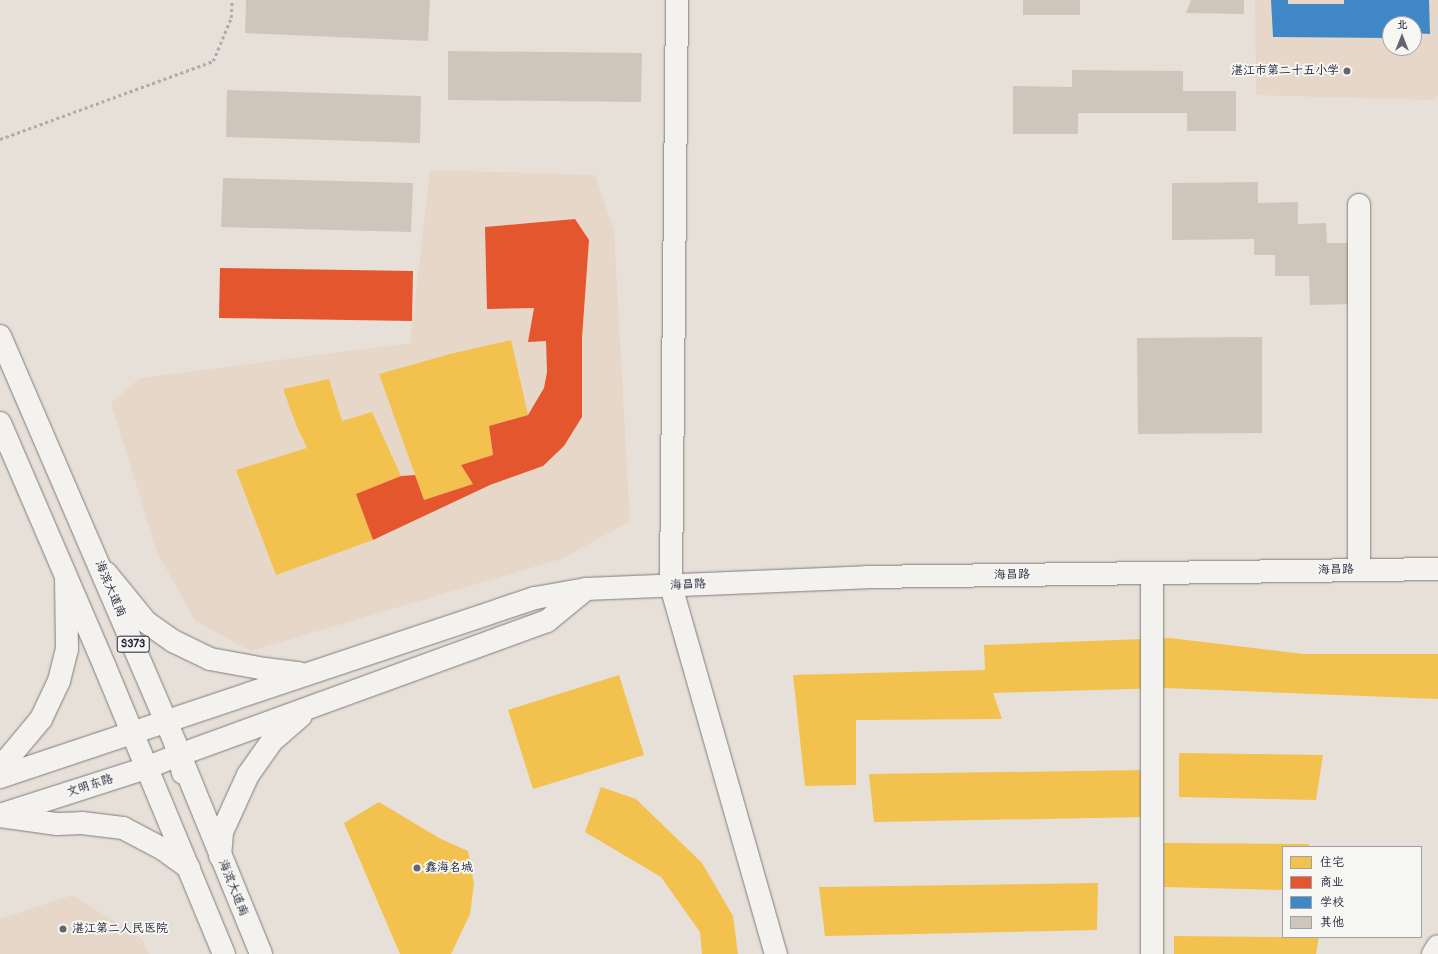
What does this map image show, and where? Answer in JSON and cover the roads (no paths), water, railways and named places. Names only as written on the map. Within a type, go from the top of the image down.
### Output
[{"type":"street","points":[[677,0],[671,586],[776,954]]},
{"type":"street","points":[[1359,205],[1359,570]]},
{"type":"street","name":"海滨大道南","points":[[0,336],[100,565],[165,720],[181,764],[261,954]]},
{"type":"street","name":"S373","points":[[0,423],[133,733],[146,768],[224,954]]},
{"type":"street","points":[[100,565],[146,622],[173,641],[210,659],[265,670],[308,674]]},
{"type":"street","name":"海昌路","points":[[165,720],[535,598],[586,590],[867,577],[1438,569]]},
{"type":"street","points":[[1152,573],[1152,954]]},
{"type":"street","points":[[0,768],[41,718],[59,681],[67,649],[66,576]]},
{"type":"street","name":"文明东路","points":[[0,816],[146,768],[181,764],[314,706],[547,621],[586,590]]},
{"type":"street","points":[[220,856],[222,832],[248,775],[272,741],[314,706]]},
{"type":"street","points":[[0,777],[133,733],[165,720]]},
{"type":"street","points":[[0,816],[57,824],[82,823],[123,828],[163,849],[189,868]]},
{"type":"street","points":[[1433,954],[1438,946]]},
{"type":"place","name":"湛江市第二十五小学","points":[[1347,71]]},
{"type":"place","name":"鑫海名城","points":[[417,868]]},
{"type":"place","name":"湛江第二人民医院","points":[[63,929]]}]
